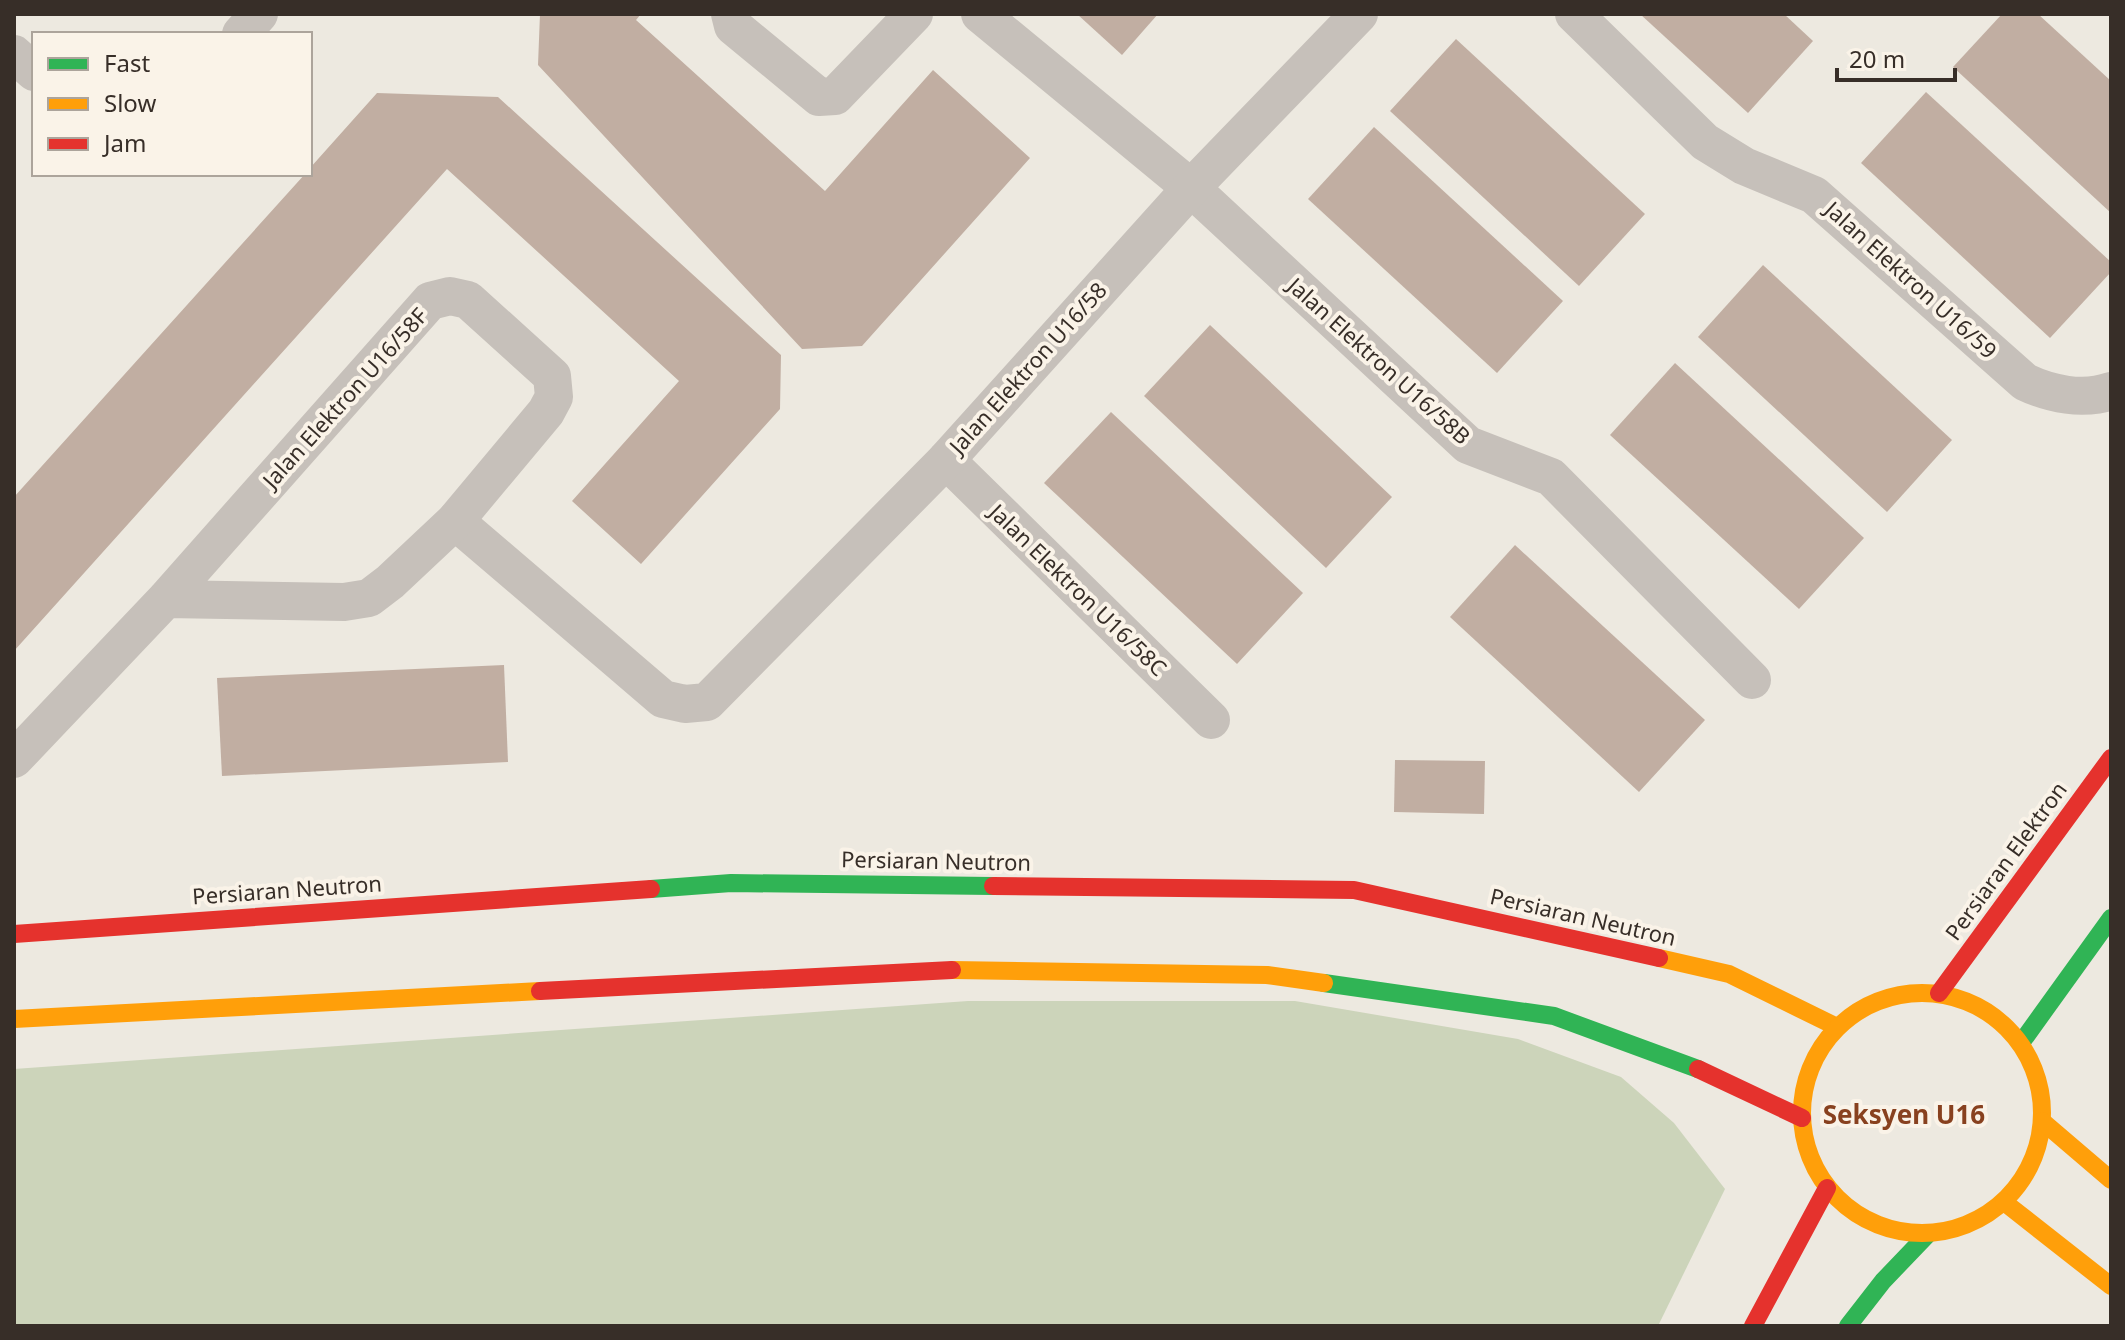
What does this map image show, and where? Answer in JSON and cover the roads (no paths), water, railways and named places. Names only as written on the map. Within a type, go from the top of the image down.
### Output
[{"type":"street","points":[[243,32],[259,14]]},
{"type":"street","points":[[730,14],[733,26],[819,97],[835,96],[914,14]]},
{"type":"street","name":"Jalan Elektron U16/58B","points":[[980,14],[1191,188],[1468,445],[1551,477],[1752,680]]},
{"type":"street","name":"Jalan Elektron U16/58","points":[[455,521],[663,699],[685,704],[707,702],[946,460],[1191,188],[1359,14]]},
{"type":"street","name":"Jalan Elektron U16/59","points":[[1574,14],[1705,142],[1744,166],[1814,195],[2025,382],[2048,393],[2099,395],[2111,391]]},
{"type":"street","points":[[14,54],[32,70]]},
{"type":"street","name":"Jalan Elektron U16/58F","points":[[14,759],[166,599],[430,301],[450,296],[468,300],[552,376],[554,397],[546,412],[455,521],[369,598],[344,602],[166,599]]},
{"type":"street","name":"Jalan Elektron U16/58C","points":[[946,460],[1211,720]]},
{"type":"street","name":"Persiaran Elektron","points":[[1939,993],[2111,758]]},
{"type":"street","name":"Persiaran Neutron","points":[[14,934],[731,883],[1354,890],[1729,974],[1837,1027]]},
{"type":"street","points":[[2021,1043],[2111,918]]},
{"type":"street","points":[[14,1019],[940,970],[1267,975],[1554,1016],[1714,1075],[1802,1118]]},
{"type":"street","points":[[1939,993],[1963,998],[1985,1009],[2004,1024],[2021,1043],[2034,1067],[2041,1093],[2042,1121],[2031,1165],[2004,1202],[1969,1225],[1928,1234],[1890,1230],[1855,1214],[1827,1188],[1809,1155],[1802,1118],[1803,1094],[1810,1069],[1821,1047],[1837,1027],[1884,998],[1939,993]]},
{"type":"street","points":[[2042,1121],[2111,1180]]},
{"type":"street","points":[[1753,1326],[1827,1188]]},
{"type":"street","points":[[2004,1202],[2111,1286]]},
{"type":"street","points":[[1848,1326],[1883,1281],[1928,1234]]},
{"type":"district","name":"Seksyen U16","points":[[1904,1115]]}]
